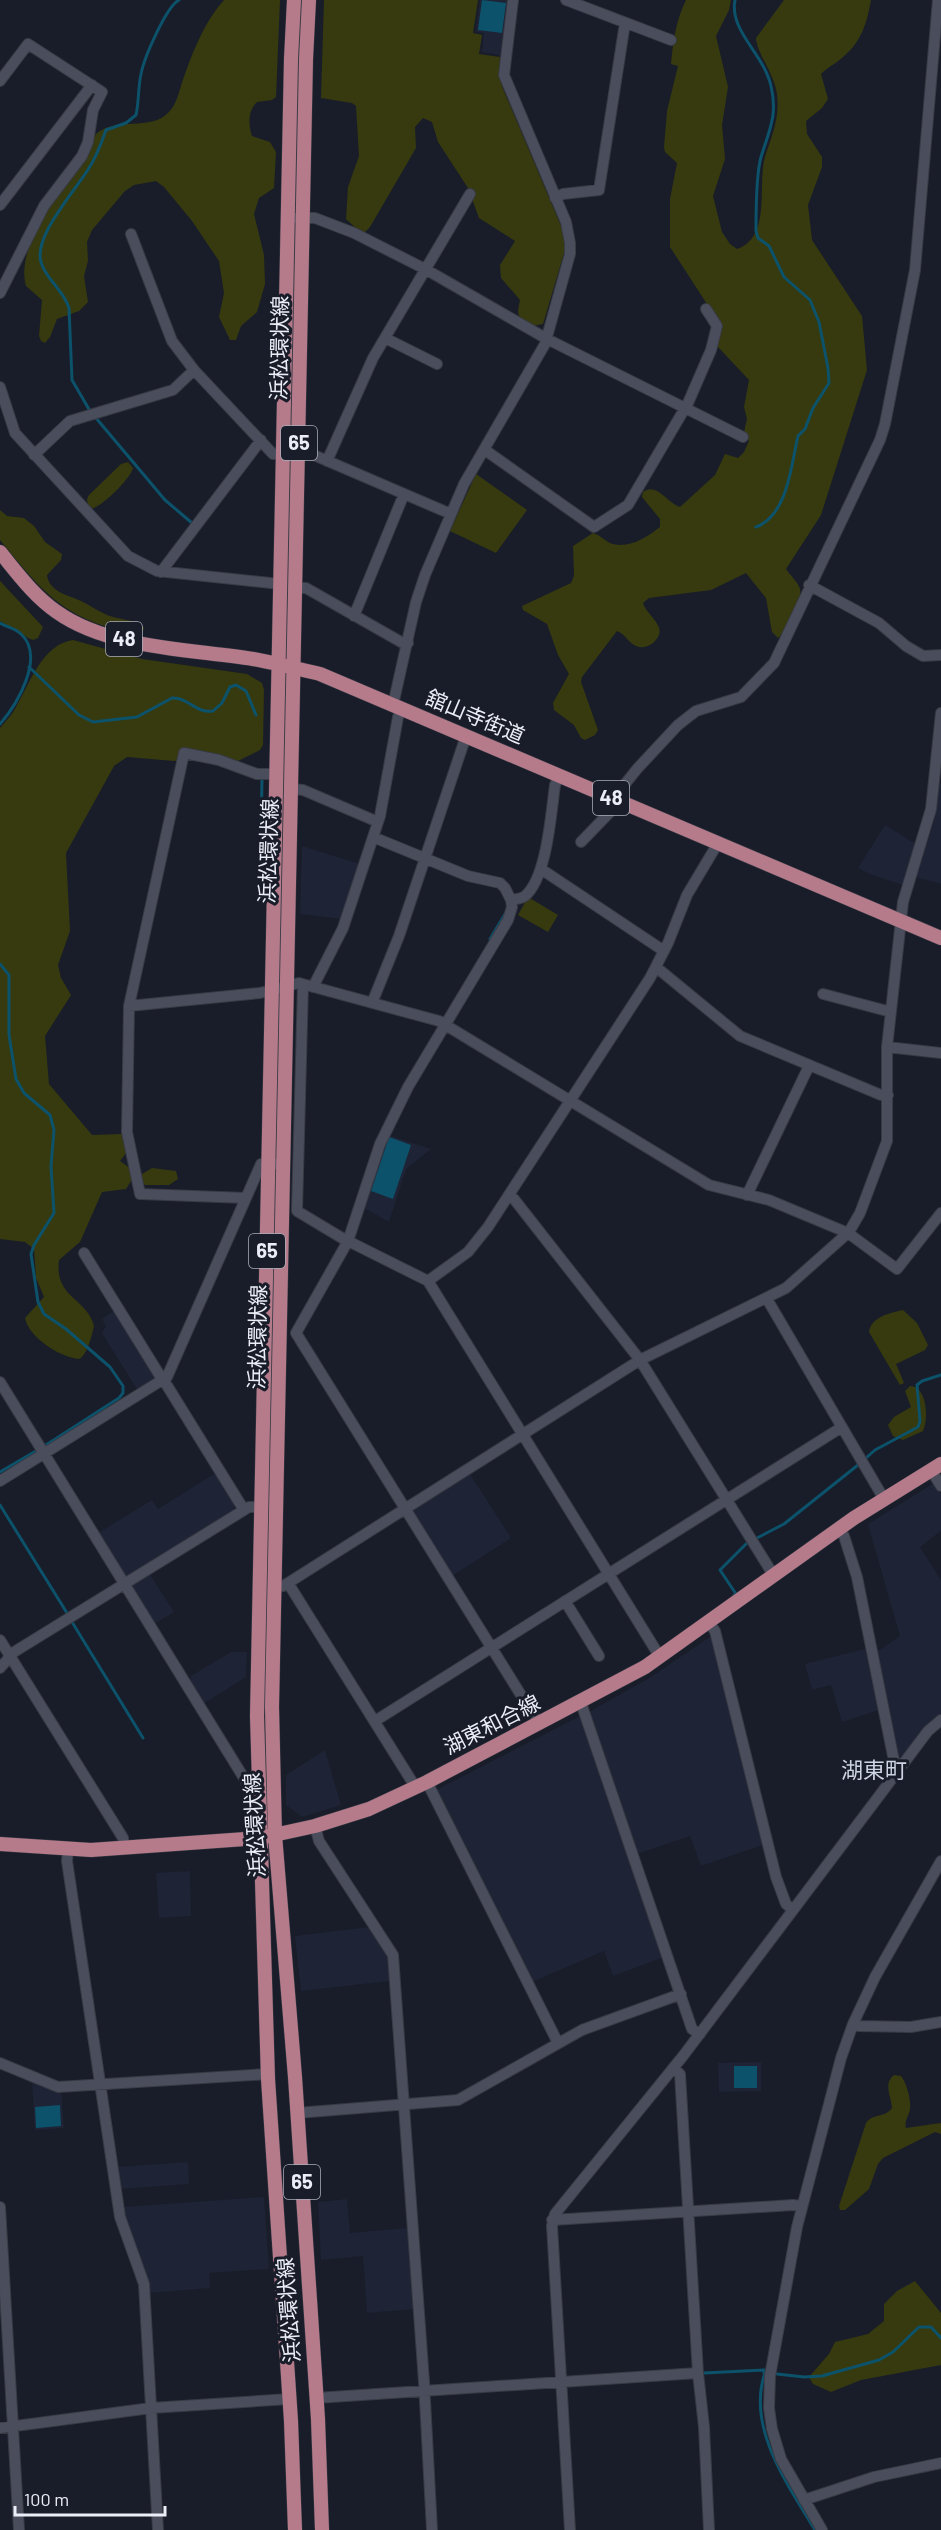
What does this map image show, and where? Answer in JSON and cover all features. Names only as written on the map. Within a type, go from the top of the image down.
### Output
[{"type":"main road","name":"浜松環状線","points":[[294,0],[257,1716],[268,2073],[295,2530]]},
{"type":"main road","name":"浜松環状線","points":[[309,0],[283,1164],[281,1585],[272,1707],[275,1835],[297,2113],[316,2397],[322,2530]]},
{"type":"main road","name":"舘山寺街道","points":[[0,552],[44,602],[57,613],[87,629],[145,643],[320,674],[941,938]]},
{"type":"main road","points":[[275,851],[290,851]]},
{"type":"main road","name":"湖東和合線","points":[[0,1844],[68,1850],[260,1838],[315,1826],[369,1809],[421,1785],[580,1703],[660,1657],[884,1498],[936,1467]]},
{"type":"street","points":[[513,0],[504,75],[569,232],[570,254],[547,339],[464,484],[420,589],[408,643],[378,822],[340,935],[308,985],[297,1165],[297,1211],[348,1241],[428,1281],[660,1657]]},
{"type":"street","points":[[566,0],[671,40]]},
{"type":"street","points":[[581,842],[612,810],[621,789],[643,762],[687,717],[701,708],[741,697],[769,670],[778,656],[809,585],[880,440],[915,270],[935,92],[938,0]]},
{"type":"street","points":[[555,198],[563,194],[599,190],[625,22]]},
{"type":"street","points":[[0,81],[28,44],[102,92],[93,110],[86,149],[44,206],[0,293]]},
{"type":"street","points":[[0,205],[92,85]]},
{"type":"street","points":[[327,461],[373,358],[470,194]]},
{"type":"street","points":[[289,218],[315,218],[354,233],[425,269],[547,339],[743,437]]},
{"type":"street","points":[[131,234],[172,341],[194,370],[273,454],[309,453],[451,514]]},
{"type":"street","points":[[485,450],[594,526],[628,505],[685,408],[711,350],[717,326],[706,309]]},
{"type":"street","points":[[385,338],[437,364]]},
{"type":"street","points":[[34,455],[70,421],[173,390],[194,370]]},
{"type":"street","points":[[0,387],[15,433],[128,556],[161,572],[280,584]]},
{"type":"street","points":[[161,572],[261,440]]},
{"type":"street","points":[[354,616],[404,494]]},
{"type":"street","points":[[809,585],[875,620],[923,656],[941,655]]},
{"type":"street","points":[[296,588],[306,588],[401,642],[408,643]]},
{"type":"street","points":[[558,2043],[421,1785],[281,1585],[640,1360],[767,1299],[800,1278],[848,1233],[860,1213],[885,1149],[888,1133],[887,1047],[903,902],[931,809],[941,713]]},
{"type":"street","points":[[372,1003],[399,936],[466,736]]},
{"type":"street","points":[[246,1198],[140,1194],[127,1132],[129,1006],[184,753],[219,760],[257,774],[277,774]]},
{"type":"street","points":[[512,900],[527,893],[541,869],[555,785],[560,776]]},
{"type":"street","points":[[292,789],[303,790],[378,822]]},
{"type":"street","points":[[373,837],[472,878],[500,883],[509,894],[512,907],[508,920],[408,1087],[380,1144],[348,1241],[296,1332],[539,1724]]},
{"type":"street","points":[[428,1281],[468,1252],[489,1227],[656,967],[687,895],[718,843]]},
{"type":"street","points":[[541,869],[664,951]]},
{"type":"street","points":[[656,967],[731,1031],[809,1066],[881,1095],[888,1095]]},
{"type":"street","points":[[129,1006],[260,993],[287,986],[308,985],[439,1021],[709,1185],[775,1203],[848,1233],[897,1269],[941,1213]]},
{"type":"street","points":[[823,994],[891,1012]]},
{"type":"street","points":[[887,1047],[941,1053]]},
{"type":"street","points":[[747,1195],[809,1066]]},
{"type":"street","points":[[0,1481],[167,1377],[261,1164],[297,1165]]},
{"type":"street","points":[[508,1196],[514,1199],[640,1360],[774,1576]]},
{"type":"street","points":[[84,1253],[244,1510]]},
{"type":"street","points":[[767,1299],[884,1498]]},
{"type":"street","points":[[0,1382],[247,1782],[259,1782]]},
{"type":"street","points":[[375,1721],[493,1649],[842,1426]]},
{"type":"street","points":[[936,1467],[941,1486]]},
{"type":"street","points":[[0,1668],[10,1656],[124,1583],[249,1507],[262,1507]]},
{"type":"street","points":[[839,1529],[844,1536],[857,1578],[894,1761],[901,1767]]},
{"type":"street","points":[[565,1601],[599,1656]]},
{"type":"street","points":[[709,1623],[715,1631],[776,1876],[786,1904],[793,1910]]},
{"type":"street","points":[[0,1640],[123,1838],[124,1848]]},
{"type":"street","points":[[580,1703],[692,2029],[700,2034]]},
{"type":"street","points":[[570,2530],[552,2220],[700,2034],[932,1726],[941,1720]]},
{"type":"street","points":[[315,1826],[319,1841],[393,1955],[432,2530]]},
{"type":"street","points":[[68,1850],[120,2217],[144,2284],[158,2530]]},
{"type":"street","points":[[822,2530],[777,2450],[772,2429],[770,2376],[801,2206],[841,2058],[853,2024],[872,1983],[941,1861]]},
{"type":"street","points":[[297,2113],[458,2100],[582,2030],[681,1994]]},
{"type":"street","points":[[853,2024],[911,2027],[941,2022]]},
{"type":"street","points":[[0,2063],[58,2087],[268,2073]]},
{"type":"street","points":[[673,2068],[680,2074],[709,2530]]},
{"type":"street","points":[[552,2220],[801,2206]]},
{"type":"street","points":[[0,2210],[18,2530]]},
{"type":"street","points":[[316,2397],[698,2373]]},
{"type":"street","points":[[0,2428],[151,2408],[289,2399]]},
{"type":"street","points":[[804,2500],[874,2477],[941,2463]]},
{"type":"shaded area","points":[[480,0],[508,0],[500,55],[482,52],[484,33],[476,32]]},
{"type":"shaded area","points":[[939,784],[941,784],[941,884],[916,877],[934,822]]},
{"type":"shaded area","points":[[885,825],[916,844],[903,885],[858,868]]},
{"type":"shaded area","points":[[302,846],[360,864],[342,919],[300,914]]},
{"type":"shaded area","points":[[388,1135],[431,1149],[406,1169],[389,1222],[362,1207]]},
{"type":"shaded area","points":[[116,1309],[158,1378],[138,1391],[102,1333],[106,1326],[102,1319]]},
{"type":"shaded area","points":[[217,1472],[235,1502],[233,1513],[127,1577],[124,1576],[98,1533],[152,1500],[158,1509]]},
{"type":"shaded area","points":[[470,1474],[511,1538],[452,1576],[413,1510]]},
{"type":"shaded area","points":[[934,1483],[941,1494],[941,1531],[920,1547],[941,1580],[941,1713],[929,1723],[902,1758],[898,1757],[875,1653],[900,1636],[868,1524]]},
{"type":"shaded area","points":[[149,1573],[174,1612],[154,1624],[131,1586],[131,1583]]},
{"type":"shaded area","points":[[711,1636],[763,1845],[701,1866],[690,1836],[637,1854],[589,1712],[651,1677]]},
{"type":"shaded area","points":[[865,1649],[879,1710],[842,1722],[831,1685],[812,1690],[805,1664]]},
{"type":"shaded area","points":[[231,1652],[247,1652],[246,1677],[203,1704],[190,1682],[191,1676]]},
{"type":"shaded area","points":[[582,1715],[664,1957],[613,1976],[604,1951],[532,1982],[436,1790]]},
{"type":"shaded area","points":[[325,1750],[341,1805],[302,1817],[286,1805],[286,1775]]},
{"type":"shaded area","points":[[190,1871],[191,1916],[159,1918],[156,1873]]},
{"type":"shaded area","points":[[369,1927],[388,1957],[390,1981],[301,1991],[295,1936]]},
{"type":"shaded area","points":[[761,2062],[761,2091],[719,2092],[718,2063]]},
{"type":"shaded area","points":[[32,2080],[61,2090],[64,2128],[35,2130]]},
{"type":"shaded area","points":[[188,2162],[189,2184],[120,2189],[117,2167]]},
{"type":"shaded area","points":[[264,2197],[269,2269],[209,2273],[210,2288],[148,2293],[123,2207]]},
{"type":"shaded area","points":[[347,2199],[350,2233],[408,2228],[415,2309],[367,2313],[363,2256],[321,2260],[318,2202]]},
{"type":"green space","points":[[224,0],[280,0],[276,97],[272,100],[257,102],[250,118],[252,136],[270,142],[276,152],[274,188],[259,198],[254,214],[264,255],[265,284],[257,312],[241,326],[236,340],[230,340],[219,317],[224,293],[219,261],[192,221],[164,187],[156,181],[134,185],[125,191],[92,230],[87,242],[88,261],[84,276],[88,302],[79,311],[57,319],[50,337],[45,343],[41,341],[39,336],[42,300],[26,286],[24,268],[37,228],[96,134],[113,126],[153,121],[169,112],[177,99],[201,35]]},
{"type":"green space","points":[[324,0],[478,0],[473,33],[482,35],[479,54],[500,57],[499,76],[503,89],[564,233],[564,253],[543,324],[532,326],[519,316],[520,300],[501,278],[500,265],[515,241],[479,218],[468,188],[438,142],[432,122],[423,118],[415,127],[416,148],[370,227],[365,232],[360,232],[346,219],[348,187],[359,156],[356,106],[352,103],[321,98]]},
{"type":"green space","points":[[686,0],[731,0],[729,10],[716,36],[728,87],[722,125],[725,159],[713,196],[722,232],[730,244],[737,249],[748,243],[755,234],[759,222],[763,168],[777,111],[775,86],[759,51],[756,38],[784,0],[871,0],[865,23],[855,44],[821,74],[828,99],[822,108],[806,121],[807,134],[822,157],[822,167],[808,205],[812,240],[862,316],[867,370],[821,515],[786,569],[798,584],[800,593],[785,630],[778,638],[772,632],[766,598],[746,573],[711,590],[649,598],[643,603],[660,632],[653,643],[639,647],[617,631],[582,677],[581,682],[598,730],[595,735],[585,740],[581,738],[574,725],[554,710],[553,703],[569,674],[558,655],[547,624],[523,610],[522,606],[571,583],[574,576],[573,546],[593,533],[610,543],[624,545],[643,538],[660,527],[660,519],[642,497],[643,492],[657,491],[680,507],[715,475],[725,454],[738,458],[749,441],[744,432],[747,419],[744,407],[749,380],[718,347],[718,321],[670,247],[670,199],[677,163],[665,152],[664,147],[667,111],[678,66],[671,64],[674,39]]},
{"type":"green space","points":[[128,462],[133,468],[122,485],[109,498],[91,509],[87,499],[89,495],[121,464]]},
{"type":"green space","points":[[476,474],[527,510],[496,553],[450,531]]},
{"type":"green space","points":[[0,510],[7,516],[24,518],[34,526],[45,542],[62,554],[61,560],[47,575],[56,590],[109,616],[138,623],[144,628],[143,631],[136,634],[91,621],[58,602],[30,576],[0,540]]},
{"type":"green space","points":[[0,581],[43,627],[38,638],[33,640],[28,638],[0,621]]},
{"type":"green space","points":[[73,640],[142,659],[247,674],[262,683],[264,690],[263,745],[260,750],[236,762],[220,756],[174,761],[127,757],[114,766],[66,853],[70,931],[58,965],[61,978],[71,995],[45,1036],[49,1084],[92,1135],[123,1134],[127,1152],[120,1161],[130,1168],[133,1178],[126,1189],[102,1192],[80,1242],[59,1260],[61,1282],[85,1309],[94,1326],[87,1350],[79,1359],[63,1355],[32,1333],[25,1318],[44,1297],[36,1278],[34,1249],[25,1242],[0,1239],[0,728],[14,711],[45,656],[62,643]]},
{"type":"green space","points":[[528,897],[558,915],[548,932],[518,915]]},
{"type":"green space","points":[[152,1168],[176,1171],[178,1179],[169,1185],[145,1185],[141,1180],[142,1174]]},
{"type":"green space","points":[[903,1310],[917,1323],[928,1345],[925,1350],[896,1364],[904,1383],[900,1385],[869,1332],[877,1319]]},
{"type":"green space","points":[[910,1386],[916,1387],[923,1397],[926,1419],[923,1431],[903,1440],[893,1436],[888,1425],[894,1417],[911,1407],[905,1391]]},
{"type":"green space","points":[[894,2075],[901,2076],[909,2096],[910,2109],[906,2128],[941,2123],[941,2134],[935,2132],[883,2158],[878,2164],[869,2189],[845,2210],[840,2210],[839,2206],[866,2123],[892,2108],[888,2086]]},
{"type":"green space","points":[[915,2281],[941,2313],[941,2365],[861,2380],[831,2392],[813,2384],[809,2377],[829,2354],[835,2342],[868,2334],[884,2321],[884,2304],[897,2291]]},
{"type":"water","points":[[482,0],[506,3],[502,33],[478,30]]},
{"type":"water","points":[[389,1137],[411,1145],[393,1199],[371,1191]]},
{"type":"water","points":[[734,2066],[757,2066],[757,2088],[734,2088]]},
{"type":"water","points":[[60,2105],[61,2126],[36,2128],[35,2107]]},
{"type":"waterway","points":[[90,411],[72,380],[69,308],[64,296],[42,265],[40,254],[42,242],[56,215],[92,163],[106,130],[126,123],[136,115],[140,79],[146,57],[162,22],[179,0]]},
{"type":"waterway","points":[[735,0],[737,22],[767,74],[774,106],[772,123],[758,173],[756,231],[758,238],[769,246],[784,277],[810,300],[819,322],[829,383],[813,408],[805,429],[798,436],[782,501],[767,521],[756,527]]},
{"type":"waterway","points":[[96,418],[165,500],[192,523]]},
{"type":"waterway","points":[[0,623],[21,634],[28,644],[31,655],[26,681],[14,706],[0,724]]},
{"type":"waterway","points":[[29,667],[79,715],[93,722],[137,717],[172,698],[178,698],[202,710],[213,711],[222,703],[230,687],[236,685],[246,691],[256,715]]},
{"type":"waterway","points":[[260,880],[262,780]]},
{"type":"waterway","points":[[490,939],[505,914]]},
{"type":"waterway","points":[[0,964],[9,975],[9,1035],[16,1079],[24,1093],[50,1115],[54,1130],[51,1166],[54,1213],[31,1254],[38,1302],[44,1314],[66,1329],[110,1367],[123,1386],[123,1393],[119,1398],[46,1445]]},
{"type":"waterway","points":[[866,1458],[875,1450],[918,1427],[920,1421],[917,1385],[941,1375]]},
{"type":"waterway","points":[[0,1472],[36,1451]]},
{"type":"waterway","points":[[755,1539],[784,1524],[858,1465]]},
{"type":"waterway","points":[[0,1505],[67,1613]]},
{"type":"waterway","points":[[734,1595],[736,1594],[720,1570],[747,1543]]},
{"type":"waterway","points":[[72,1622],[143,1738]]},
{"type":"waterway","points":[[777,2374],[822,2376],[879,2360],[893,2352],[919,2327],[931,2327],[941,2338]]},
{"type":"waterway","points":[[704,2373],[764,2370],[764,2373]]},
{"type":"waterway","points":[[765,2373],[761,2393],[761,2414],[765,2435],[782,2475],[815,2530]]},
{"type":"district","name":"湖東町","points":[[874,1770]]}]
